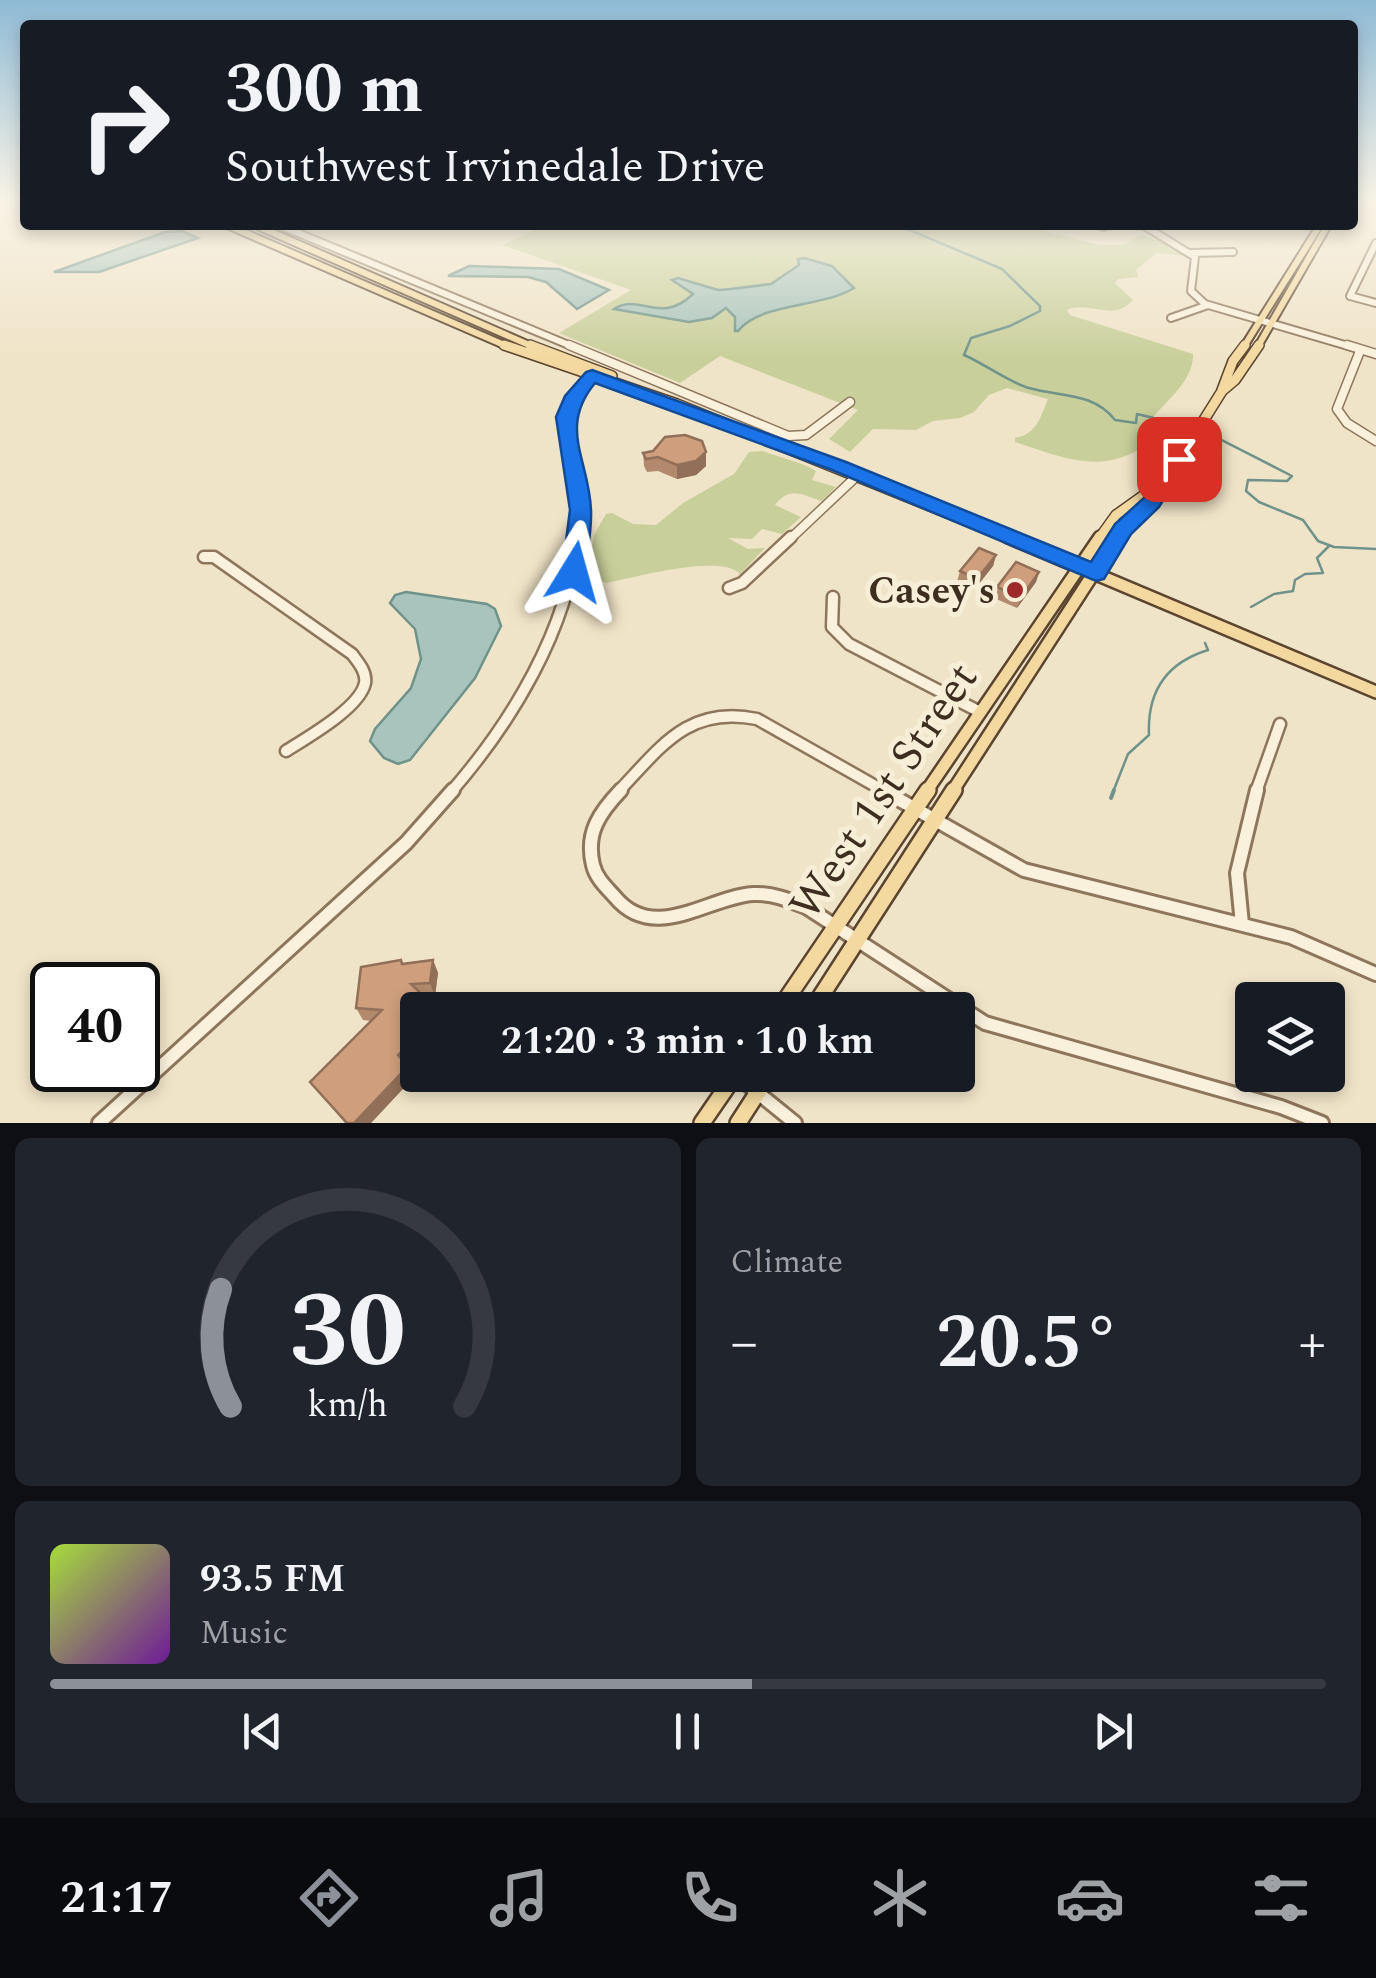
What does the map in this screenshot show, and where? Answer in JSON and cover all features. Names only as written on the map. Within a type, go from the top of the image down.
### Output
[{"type":"main road","points":[[290,253],[482,338],[595,373]]},
{"type":"main road","points":[[320,253],[595,373],[859,474],[1376,692]]},
{"type":"main road","name":"West 1st Street","points":[[1268,324],[1305,253]]},
{"type":"main road","name":"West 1st Street","points":[[823,992],[1122,529],[1151,502],[1222,391],[1235,380],[1311,253]]},
{"type":"main road","name":"West 1st Street","points":[[791,992],[1078,566],[1116,515],[1166,480]]},
{"type":"main road","points":[[702,1123],[723,1092]]},
{"type":"main road","points":[[738,1123],[757,1092]]},
{"type":"street","points":[[352,253],[788,436],[806,435],[850,402]]},
{"type":"street","points":[[1192,253],[1196,262],[1191,292],[1208,305],[1376,354]]},
{"type":"street","points":[[1370,253],[1350,296],[1376,303]]},
{"type":"street","points":[[1362,269],[1376,272]]},
{"type":"street","points":[[431,302],[448,294]]},
{"type":"street","points":[[1172,318],[1208,305]]},
{"type":"street","points":[[1360,351],[1337,408],[1347,423],[1376,441]]},
{"type":"street","points":[[99,1123],[370,878],[462,779],[525,686],[566,596],[578,551],[580,510],[566,417],[571,400],[595,373]]},
{"type":"street","points":[[729,588],[742,583],[859,474]]},
{"type":"street","points":[[204,557],[214,558],[352,654],[365,670],[365,684],[352,703],[286,751]]},
{"type":"street","points":[[833,598],[832,627],[849,644],[980,712]]},
{"type":"street","points":[[1322,1123],[1281,1107],[985,1023],[958,1010],[792,900],[765,894],[727,898],[698,912],[672,918],[644,916],[622,906],[595,874],[589,850],[597,814],[682,728],[716,716],[757,719],[1024,870],[1291,936],[1376,974]]},
{"type":"street","points":[[1242,924],[1235,891],[1236,860],[1280,724]]},
{"type":"street","points":[[757,1092],[795,1123]]},
{"type":"green space","points":[[526,253],[1156,253],[1136,270],[1138,277],[1118,279],[1115,283],[1133,300],[1125,307],[1109,311],[1084,307],[1067,310],[1070,315],[1193,354],[1192,364],[1184,381],[1151,420],[1158,437],[1122,457],[1088,462],[1015,442],[1015,438],[1037,424],[1048,399],[1007,388],[989,395],[974,412],[960,418],[933,421],[916,430],[873,429],[850,452],[829,439],[858,410],[720,356],[680,383],[559,333],[631,290]]},
{"type":"green space","points":[[763,451],[810,468],[816,471],[812,480],[836,487],[822,501],[797,493],[781,499],[775,505],[801,517],[782,534],[762,529],[752,539],[728,538],[748,549],[765,548],[740,574],[730,568],[696,566],[606,583],[587,574],[594,535],[606,514],[612,513],[633,524],[656,525],[683,503],[734,474],[749,452]]},
{"type":"water","points":[[106,253],[153,253],[99,272],[54,272]]},
{"type":"water","points":[[804,258],[832,266],[854,288],[761,315],[738,331],[735,317],[726,308],[712,318],[689,322],[614,309],[632,304],[660,308],[681,303],[693,294],[672,280],[678,278],[718,290],[771,284]]},
{"type":"water","points":[[469,266],[559,269],[609,290],[577,309],[546,282],[528,277],[448,276]]},
{"type":"water","points":[[406,592],[487,604],[495,609],[501,626],[475,678],[410,760],[398,764],[384,758],[370,741],[375,729],[411,688],[421,659],[415,629],[390,603],[395,595]]},
{"type":"building","points":[[685,435],[702,441],[706,452],[696,461],[677,465],[658,457],[646,459],[643,453],[653,451],[665,437]]},
{"type":"building","points":[[979,548],[996,555],[977,579],[960,571]]},
{"type":"building","points":[[1016,562],[1039,572],[1021,598],[997,587]]},
{"type":"building","points":[[401,960],[402,964],[433,960],[430,983],[411,984],[419,992],[400,992],[400,1074],[354,1123],[347,1123],[310,1082],[382,1010],[356,1008],[361,967]]},
{"type":"waterway","points":[[965,253],[1002,269],[1040,306],[1040,311],[1010,326],[971,338],[964,355],[1022,386],[1097,404],[1115,420],[1136,423],[1137,414],[1195,428]]},
{"type":"waterway","points":[[1202,430],[1292,476],[1287,481],[1248,480],[1246,491],[1259,502],[1303,520],[1318,541],[1334,547],[1376,549]]},
{"type":"waterway","points":[[1251,607],[1274,594],[1293,591],[1295,580],[1305,574],[1323,573],[1317,558],[1329,546]]},
{"type":"waterway","points":[[1113,792],[1128,754],[1149,735],[1151,705],[1162,681],[1181,663],[1208,650],[1205,643]]},
{"type":"waterway","points":[[1111,798],[1114,790]]},
{"type":"place","name":"Casey's","points":[[1015,590]]},
{"type":"route","points":[[574,572],[580,491],[566,417],[571,400],[592,376],[839,466],[1096,573],[1122,529],[1157,496],[1179,459]]}]
